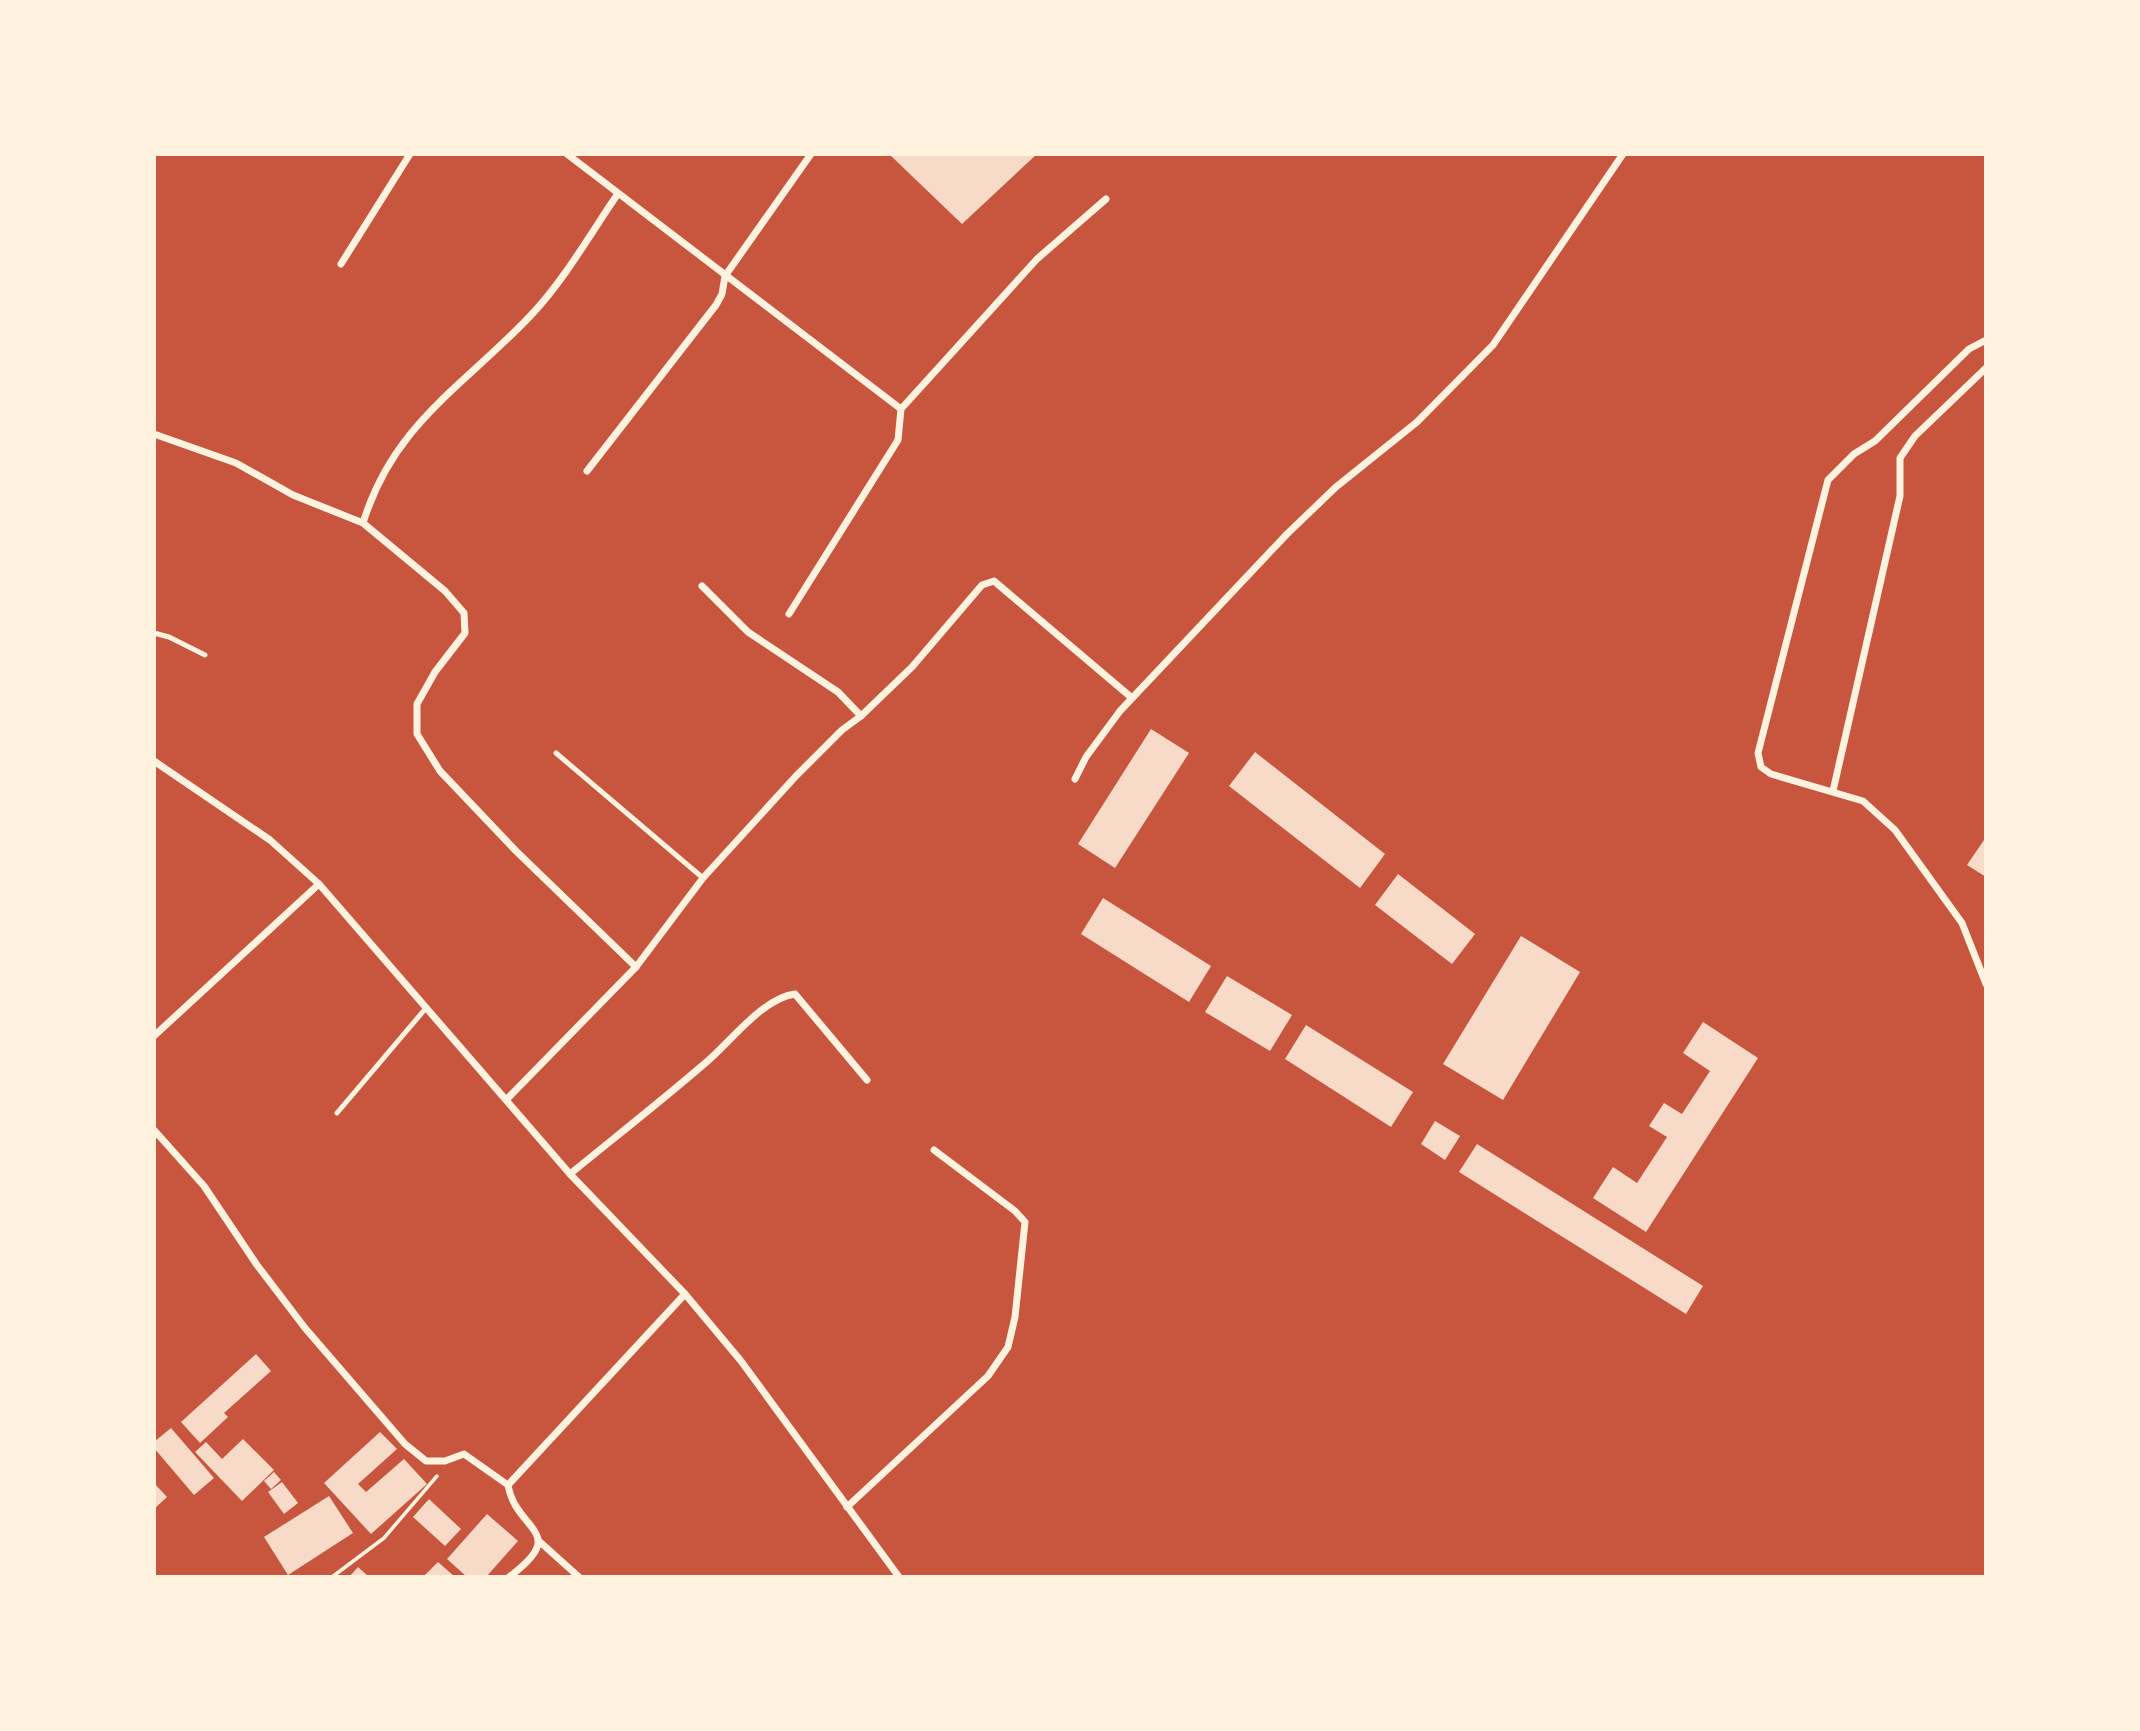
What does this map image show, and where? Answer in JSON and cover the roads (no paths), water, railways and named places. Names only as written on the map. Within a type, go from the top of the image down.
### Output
[{"type":"street","points":[[341,264],[410,154]]},
{"type":"street","points":[[567,154],[617,195],[901,409]]},
{"type":"street","points":[[587,471],[716,305],[725,276],[811,154]]},
{"type":"street","points":[[1075,779],[1086,757],[1132,698],[1287,534],[1336,487],[1417,422],[1493,345],[1623,154]]},
{"type":"street","points":[[363,523],[372,494],[396,449],[418,421],[536,311],[617,195]]},
{"type":"street","points":[[789,614],[898,440],[901,409],[1037,259],[1106,199]]},
{"type":"street","points":[[1986,340],[1969,349],[1875,442],[1854,454],[1828,480],[1758,752],[1761,767],[1771,774],[1863,801],[1895,830],[1962,923],[1986,984]]},
{"type":"street","points":[[1833,791],[1900,496],[1900,458],[1915,436],[1986,368]]},
{"type":"street","points":[[154,434],[236,463],[293,495],[363,523],[446,591],[464,613],[465,633],[435,672],[417,704],[417,734],[450,781],[516,851],[636,967]]},
{"type":"street","points":[[507,1099],[636,967],[703,878],[796,776],[927,651],[982,585],[994,581],[1132,698]]},
{"type":"street","points":[[702,586],[748,632],[838,692],[861,716]]},
{"type":"street","points":[[154,761],[270,840],[319,884],[570,1174],[685,1294],[741,1361],[900,1577]]},
{"type":"street","points":[[154,1036],[319,884]]},
{"type":"street","points":[[570,1174],[783,995],[795,994],[867,1080]]},
{"type":"street","points":[[154,1130],[204,1186],[257,1265],[356,1390],[405,1444],[426,1461],[443,1461],[464,1454],[508,1485],[510,1497],[538,1534],[540,1542],[537,1552],[509,1577]]},
{"type":"street","points":[[846,1507],[988,1376],[1008,1347],[1015,1317],[1025,1222],[934,1150]]},
{"type":"street","points":[[508,1485],[685,1294]]},
{"type":"street","points":[[540,1542],[579,1577]]},
{"type":"lane","points":[[154,633],[169,637],[205,655]]},
{"type":"lane","points":[[556,752],[703,878]]},
{"type":"lane","points":[[337,1113],[426,1007]]}]
